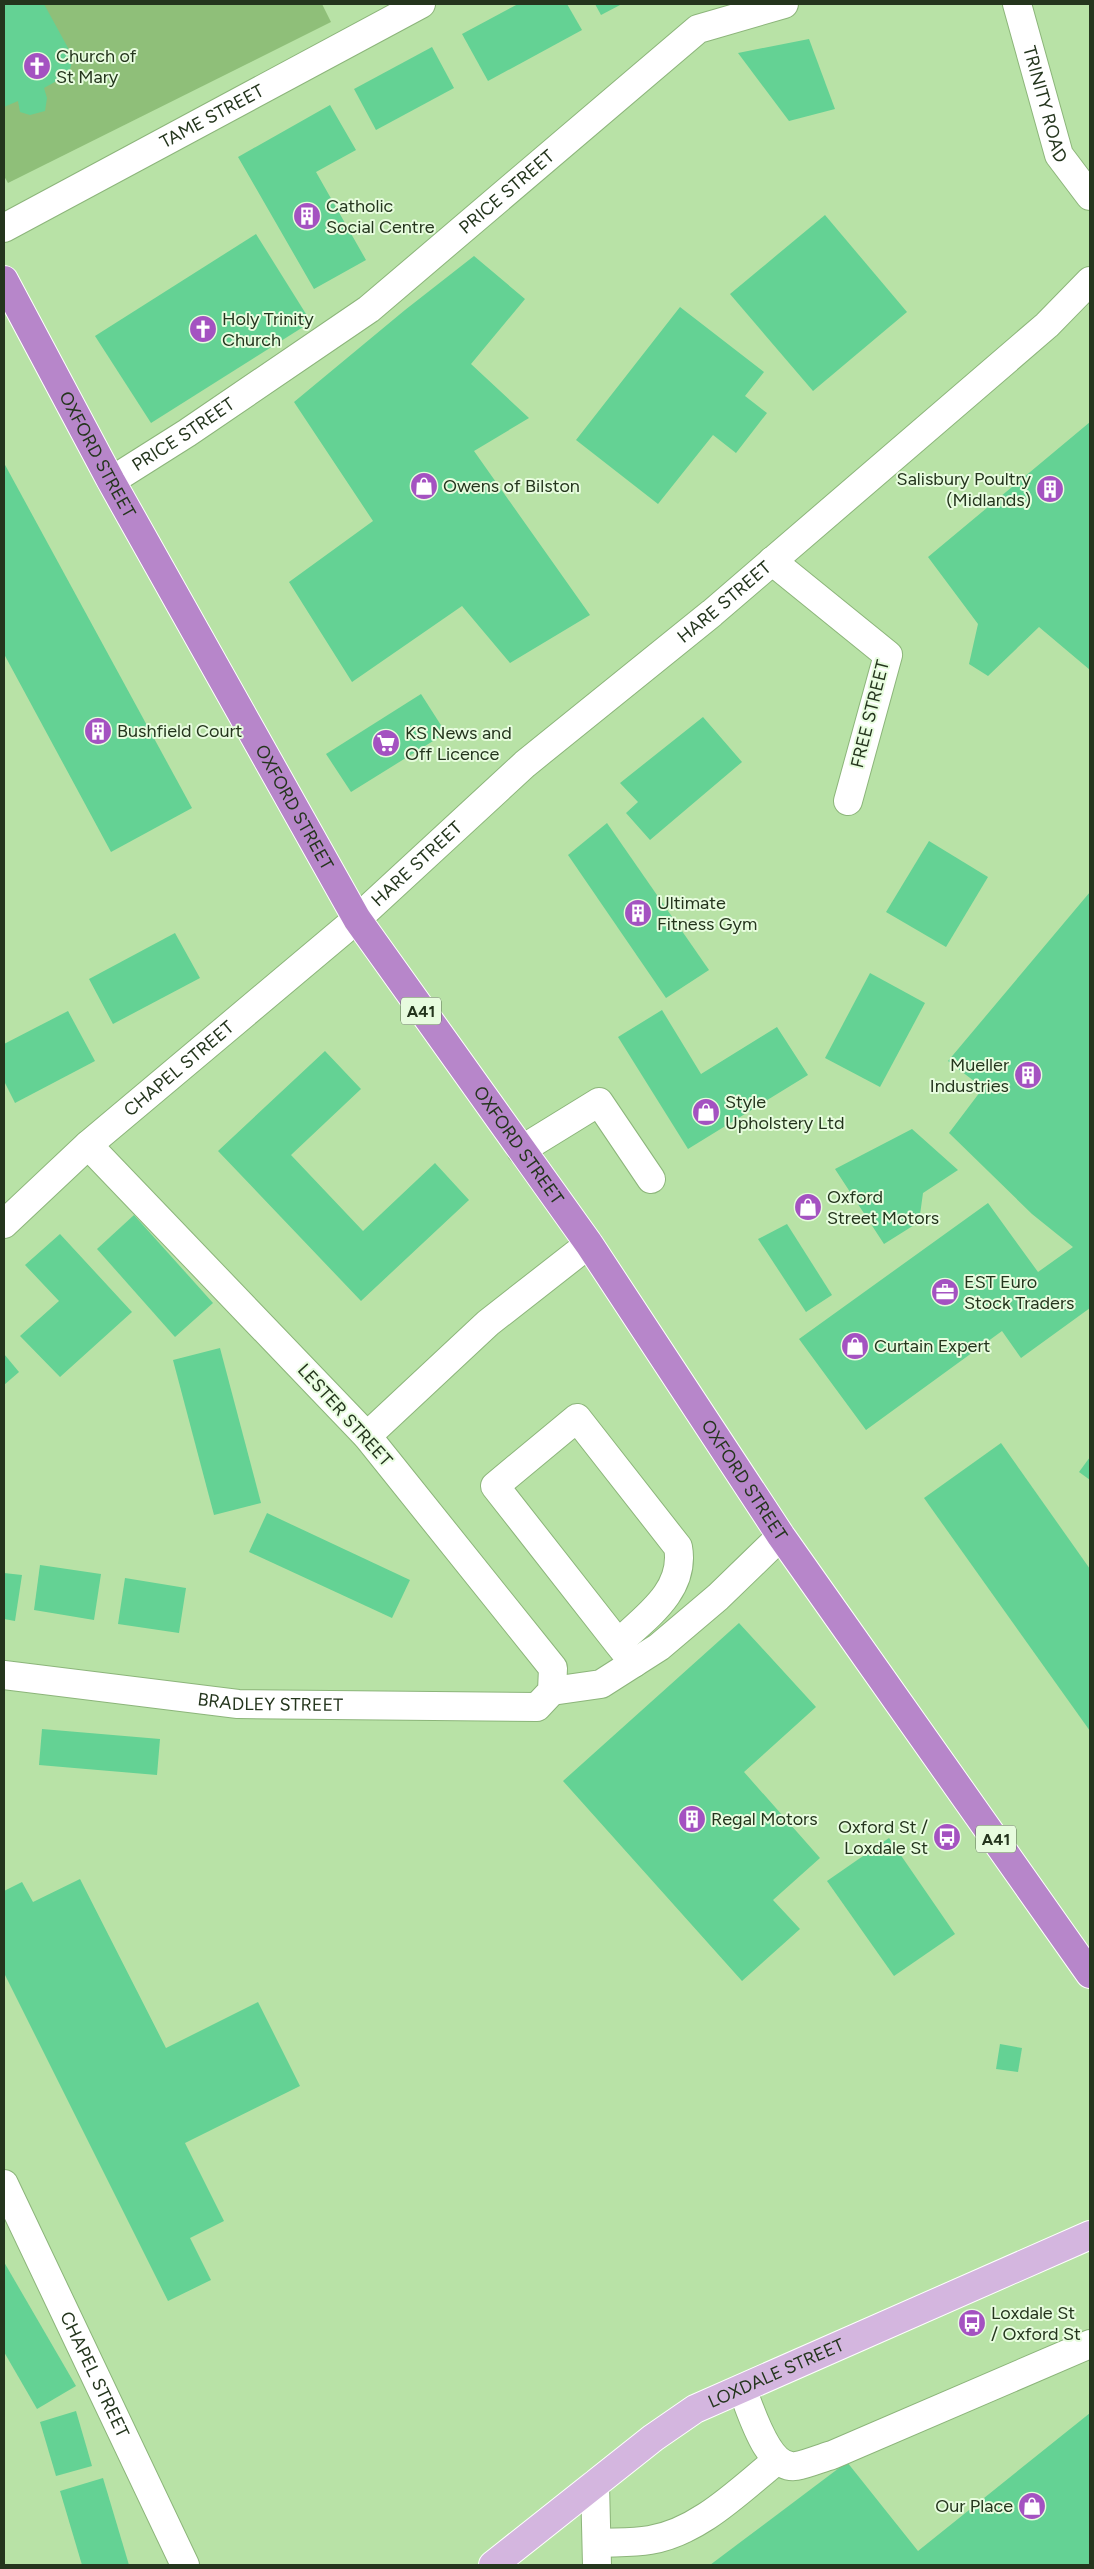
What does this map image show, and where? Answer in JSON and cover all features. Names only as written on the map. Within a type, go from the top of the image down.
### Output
[{"type":"highway","name":"OXFORD STREET","points":[[4,280],[111,481],[357,919],[520,1150],[589,1244],[781,1536],[902,1703],[1090,1974]]},
{"type":"main road","name":"LOXDALE STREET","points":[[494,2565],[653,2438],[695,2409],[1090,2235]]},
{"type":"street","name":"TAME STREET","points":[[4,228],[421,4]]},
{"type":"street","name":"PRICE STREET","points":[[111,481],[187,433],[369,309],[698,29],[784,4]]},
{"type":"street","name":"TRINITY ROAD","points":[[1017,4],[1059,155],[1090,196]]},
{"type":"street","name":"HARE STREET","points":[[357,919],[525,764],[772,561],[1039,331],[1090,281]]},
{"type":"street","name":"FREE STREET","points":[[772,561],[888,655],[848,800]]},
{"type":"street","name":"CHAPEL STREET","points":[[4,1224],[88,1145],[357,919]]},
{"type":"street","points":[[520,1150],[599,1102],[652,1180]]},
{"type":"street","name":"LESTER STREET","points":[[88,1145],[367,1436],[554,1668],[544,1699]]},
{"type":"street","points":[[367,1436],[488,1323],[589,1244]]},
{"type":"street","points":[[576,1418],[678,1547],[681,1562],[670,1589],[626,1653],[495,1486],[576,1418]]},
{"type":"street","points":[[626,1653],[659,1647],[718,1597],[781,1536]]},
{"type":"street","name":"BRADLEY STREET","points":[[4,1675],[238,1704],[544,1699],[601,1684],[626,1653]]},
{"type":"street","name":"CHAPEL STREET","points":[[4,2184],[185,2565]]},
{"type":"street","points":[[742,2389],[766,2446],[776,2461],[794,2466],[832,2455],[1090,2344]]},
{"type":"street","points":[[595,2484],[597,2554],[677,2532],[720,2507],[776,2461]]},
{"type":"green space","points":[[4,4],[322,4],[331,22],[8,183],[4,176]]},
{"type":"building","name":"Church of St Mary","points":[[4,4],[44,4],[73,57],[69,74],[44,88],[47,98],[45,111],[30,115],[20,112],[18,101],[4,107]]},
{"type":"building","points":[[518,4],[567,4],[582,30],[488,81],[462,34]]},
{"type":"building","points":[[595,4],[622,4],[601,15]]},
{"type":"building","points":[[809,39],[835,109],[789,121],[738,53]]},
{"type":"building","points":[[432,47],[454,88],[376,130],[354,89]]},
{"type":"building","name":"Catholic Social Centre","points":[[330,105],[356,150],[316,172],[366,260],[314,289],[238,157]]},
{"type":"building","points":[[825,215],[907,312],[813,391],[730,294]]},
{"type":"building","name":"Holy Trinity Church","points":[[256,234],[311,322],[151,423],[95,336]]},
{"type":"building","name":"Owens of Bilston","points":[[474,256],[525,299],[471,364],[529,418],[474,451],[590,615],[510,663],[462,606],[352,682],[289,582],[373,521],[294,402],[405,310]]},
{"type":"building","points":[[680,307],[764,372],[745,396],[767,413],[736,453],[713,435],[658,504],[576,440]]},
{"type":"building","name":"Salisbury Poultry (Midlands)","points":[[1090,422],[1090,670],[1039,627],[988,676],[969,664],[978,624],[928,557]]},
{"type":"building","name":"Bushfield Court","points":[[4,463],[192,808],[111,852],[4,654]]},
{"type":"building","name":"KS News and Off Licence","points":[[421,694],[446,733],[351,792],[326,754]]},
{"type":"building","points":[[703,717],[742,762],[650,840],[626,813],[638,802],[620,783]]},
{"type":"building","name":"Ultimate Fitness Gym","points":[[607,823],[709,970],[666,998],[568,855]]},
{"type":"building","points":[[929,841],[988,877],[946,947],[886,912]]},
{"type":"building","points":[[1090,892],[1090,1308],[1021,1358],[1002,1331],[866,1430],[799,1339],[988,1203],[1038,1272],[1073,1247],[1032,1214],[949,1133],[983,1088],[948,1061]]},
{"type":"building","points":[[175,933],[200,978],[113,1024],[89,979]]},
{"type":"building","points":[[870,973],[925,1003],[880,1087],[825,1058]]},
{"type":"building","name":"Style Upholstery Ltd","points":[[662,1010],[701,1074],[777,1027],[808,1075],[688,1149],[618,1037]]},
{"type":"building","points":[[68,1011],[95,1061],[15,1103],[4,1081],[4,1044]]},
{"type":"building","points":[[325,1051],[361,1089],[291,1155],[363,1231],[435,1163],[469,1200],[361,1301],[218,1151]]},
{"type":"building","points":[[912,1129],[958,1170],[923,1193],[919,1222],[884,1244],[835,1169]]},
{"type":"building","points":[[134,1215],[213,1303],[175,1337],[97,1249]]},
{"type":"building","points":[[787,1224],[832,1295],[806,1312],[758,1239]]},
{"type":"building","points":[[60,1234],[132,1312],[60,1377],[20,1336],[59,1301],[25,1265]]},
{"type":"building","points":[[220,1348],[261,1503],[214,1515],[173,1360]]},
{"type":"building","points":[[4,1354],[19,1372],[4,1385]]},
{"type":"building","points":[[1001,1443],[1090,1569],[1090,1731],[924,1498]]},
{"type":"building","points":[[1090,1457],[1090,1480],[1079,1472]]},
{"type":"building","points":[[267,1513],[410,1580],[392,1618],[249,1552]]},
{"type":"building","points":[[40,1565],[101,1574],[94,1620],[34,1610]]},
{"type":"building","points":[[4,1573],[22,1575],[15,1621],[4,1619]]},
{"type":"building","points":[[125,1578],[186,1588],[179,1633],[118,1624]]},
{"type":"building","name":"Regal Motors","points":[[739,1623],[816,1707],[744,1772],[820,1858],[773,1900],[800,1929],[742,1981],[563,1781]]},
{"type":"building","points":[[42,1729],[160,1739],[157,1775],[39,1765]]},
{"type":"building","points":[[889,1838],[955,1934],[894,1976],[827,1881]]},
{"type":"building","points":[[80,1879],[166,2048],[258,2002],[300,2086],[185,2143],[224,2221],[190,2238],[211,2280],[168,2301],[4,1973],[4,1891],[22,1882],[33,1902]]},
{"type":"building","points":[[1000,2044],[1022,2048],[1018,2072],[996,2069]]},
{"type":"building","points":[[4,2262],[76,2386],[37,2409],[4,2352]]},
{"type":"building","points":[[76,2411],[92,2466],[56,2476],[40,2422]]},
{"type":"building","name":"Our Place","points":[[1090,2413],[1090,2565],[710,2565],[847,2462],[918,2551]]},
{"type":"building","points":[[103,2478],[129,2565],[82,2565],[60,2491]]},
{"type":"place","name":"Church of St Mary","points":[[37,66]]},
{"type":"place","name":"Catholic Social Centre","points":[[307,216]]},
{"type":"place","name":"Holy Trinity Church","points":[[203,329]]},
{"type":"place","name":"Owens of Bilston","points":[[424,486]]},
{"type":"place","name":"Salisbury Poultry (Midlands)","points":[[1050,489]]},
{"type":"place","name":"Bushfield Court","points":[[98,731]]},
{"type":"place","name":"KS News and Off Licence","points":[[386,743]]},
{"type":"place","name":"Ultimate Fitness Gym","points":[[638,913]]},
{"type":"place","name":"Mueller Industries","points":[[1028,1075]]},
{"type":"place","name":"Style Upholstery Ltd","points":[[706,1112]]},
{"type":"place","name":"Oxford Street Motors","points":[[808,1207]]},
{"type":"place","name":"EST Euro Stock Traders","points":[[945,1292]]},
{"type":"place","name":"Curtain Expert","points":[[855,1346]]},
{"type":"place","name":"Regal Motors","points":[[692,1819]]},
{"type":"place","name":"Oxford St / Loxdale St","points":[[947,1837]]},
{"type":"place","name":"Loxdale St / Oxford St","points":[[972,2323]]},
{"type":"place","name":"Our Place","points":[[1032,2506]]}]
